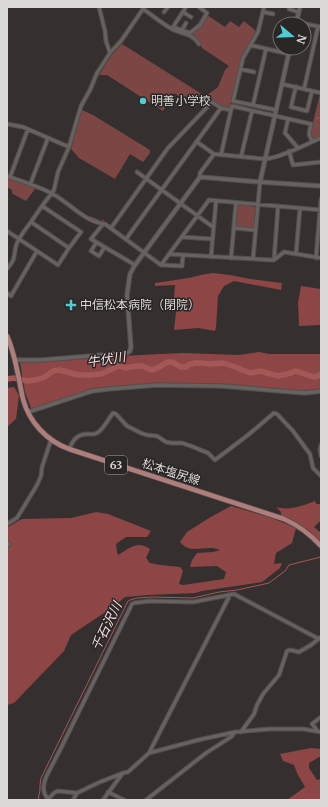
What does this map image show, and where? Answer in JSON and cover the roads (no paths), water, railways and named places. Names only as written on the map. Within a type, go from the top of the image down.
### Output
[{"type":"main road","name":"松本塩尻線","points":[[7,336],[16,362],[23,400],[27,411],[39,429],[51,440],[69,449],[284,519],[306,531],[321,546]]},
{"type":"street","points":[[99,7],[110,53]]},
{"type":"street","points":[[163,7],[166,10]]},
{"type":"street","points":[[186,7],[173,27],[190,33],[200,25],[207,13],[199,7]]},
{"type":"street","points":[[264,7],[258,32],[243,58],[233,100],[276,110]]},
{"type":"street","points":[[297,16],[300,7]]},
{"type":"street","points":[[7,270],[15,257],[16,246],[19,239],[54,190],[58,172],[97,73],[143,9],[172,29],[190,35],[199,44]]},
{"type":"street","points":[[288,9],[298,12]]},
{"type":"street","points":[[183,12],[191,17]]},
{"type":"street","points":[[263,12],[273,14]]},
{"type":"street","points":[[182,30],[186,23]]},
{"type":"street","points":[[304,89],[320,27]]},
{"type":"street","points":[[250,45],[272,50]]},
{"type":"street","points":[[253,105],[266,49]]},
{"type":"street","points":[[253,259],[260,182],[289,56]]},
{"type":"street","points":[[240,69],[254,72]]},
{"type":"street","points":[[282,84],[321,93]]},
{"type":"street","points":[[297,87],[291,107],[307,111],[312,91]]},
{"type":"street","points":[[111,228],[168,148],[211,101],[221,108],[231,110]]},
{"type":"street","points":[[221,155],[232,106],[311,124],[309,134],[312,141]]},
{"type":"street","points":[[126,239],[221,108]]},
{"type":"street","points":[[241,157],[252,111]]},
{"type":"street","points":[[288,119],[285,133],[298,148]]},
{"type":"street","points":[[7,124],[18,126],[69,147]]},
{"type":"street","points":[[28,130],[8,176],[52,194],[89,219],[105,224],[161,265],[182,266],[182,255]]},
{"type":"street","points":[[30,185],[48,138]]},
{"type":"street","points":[[197,142],[214,154],[270,158],[290,152],[321,138]]},
{"type":"street","points":[[290,152],[293,165],[321,162]]},
{"type":"street","points":[[16,362],[129,352],[131,347],[127,295],[130,274],[135,265],[200,177],[200,173],[214,154]]},
{"type":"street","points":[[137,172],[213,227]]},
{"type":"street","points":[[200,177],[321,186]]},
{"type":"street","points":[[316,258],[321,199]]},
{"type":"street","points":[[162,265],[208,200],[320,210]]},
{"type":"street","points":[[210,257],[216,201]]},
{"type":"street","points":[[231,258],[236,203]]},
{"type":"street","points":[[7,232],[58,265],[81,232],[42,206]]},
{"type":"street","points":[[274,260],[278,207]]},
{"type":"street","points":[[296,254],[300,208]]},
{"type":"street","points":[[31,222],[69,248]]},
{"type":"street","points":[[103,224],[91,239],[135,265]]},
{"type":"street","points":[[234,228],[255,230]]},
{"type":"street","points":[[182,237],[212,239]]},
{"type":"street","points":[[96,243],[91,251],[99,256],[104,248]]},
{"type":"street","points":[[7,293],[11,296],[37,251]]},
{"type":"street","points":[[169,254],[274,260],[284,252],[321,258]]},
{"type":"street","points":[[27,411],[92,391],[157,385],[222,386],[305,393],[321,391]]},
{"type":"street","points":[[69,449],[72,441],[80,435],[98,433],[113,413],[127,426],[141,433],[157,436],[166,442],[182,443],[191,446],[208,453],[215,460],[274,413],[277,414],[293,431],[310,454],[313,468],[321,476]]},
{"type":"street","points":[[7,524],[17,518],[37,485],[51,440]]},
{"type":"street","points":[[321,445],[321,456]]},
{"type":"street","points":[[7,542],[9,544],[7,546]]},
{"type":"street","points":[[230,595],[148,753],[128,772],[77,793],[58,791],[47,800],[43,792],[46,777],[132,604],[134,603],[149,601],[193,602],[234,594],[320,638],[299,652],[290,650],[287,651],[279,675],[263,694],[254,714],[240,732]]},
{"type":"street","points":[[317,730],[312,724],[321,717]]},
{"type":"street","points":[[148,753],[235,732],[270,729],[303,729],[317,730],[321,732]]},
{"type":"street","points":[[146,800],[206,753],[232,737],[235,732]]},
{"type":"street","points":[[103,800],[123,773]]},
{"type":"street","points":[[108,792],[124,800]]},
{"type":"street","points":[[73,800],[77,793]]},
{"type":"waterway","points":[[317,119],[321,118]]},
{"type":"waterway","points":[[90,217],[98,220]]},
{"type":"waterway","points":[[99,221],[102,222],[103,220]]},
{"type":"waterway","name":"牛伏川","points":[[7,379],[14,378],[28,381],[35,380],[43,378],[53,371],[60,370],[78,375],[101,374],[119,366],[125,368],[142,366],[152,370],[168,362],[172,362],[181,367],[186,367],[195,363],[223,363],[251,373],[260,371],[278,376],[295,371],[315,377],[321,374]]},
{"type":"waterway","name":"千石沢川","points":[[38,800],[41,778],[128,601],[137,598],[152,597],[193,598],[269,583],[285,571],[289,565],[321,557]]},
{"type":"place","name":"明善小学校","points":[[143,101]]},
{"type":"place","name":"中信松本病院（閉院）","points":[[71,305]]}]
